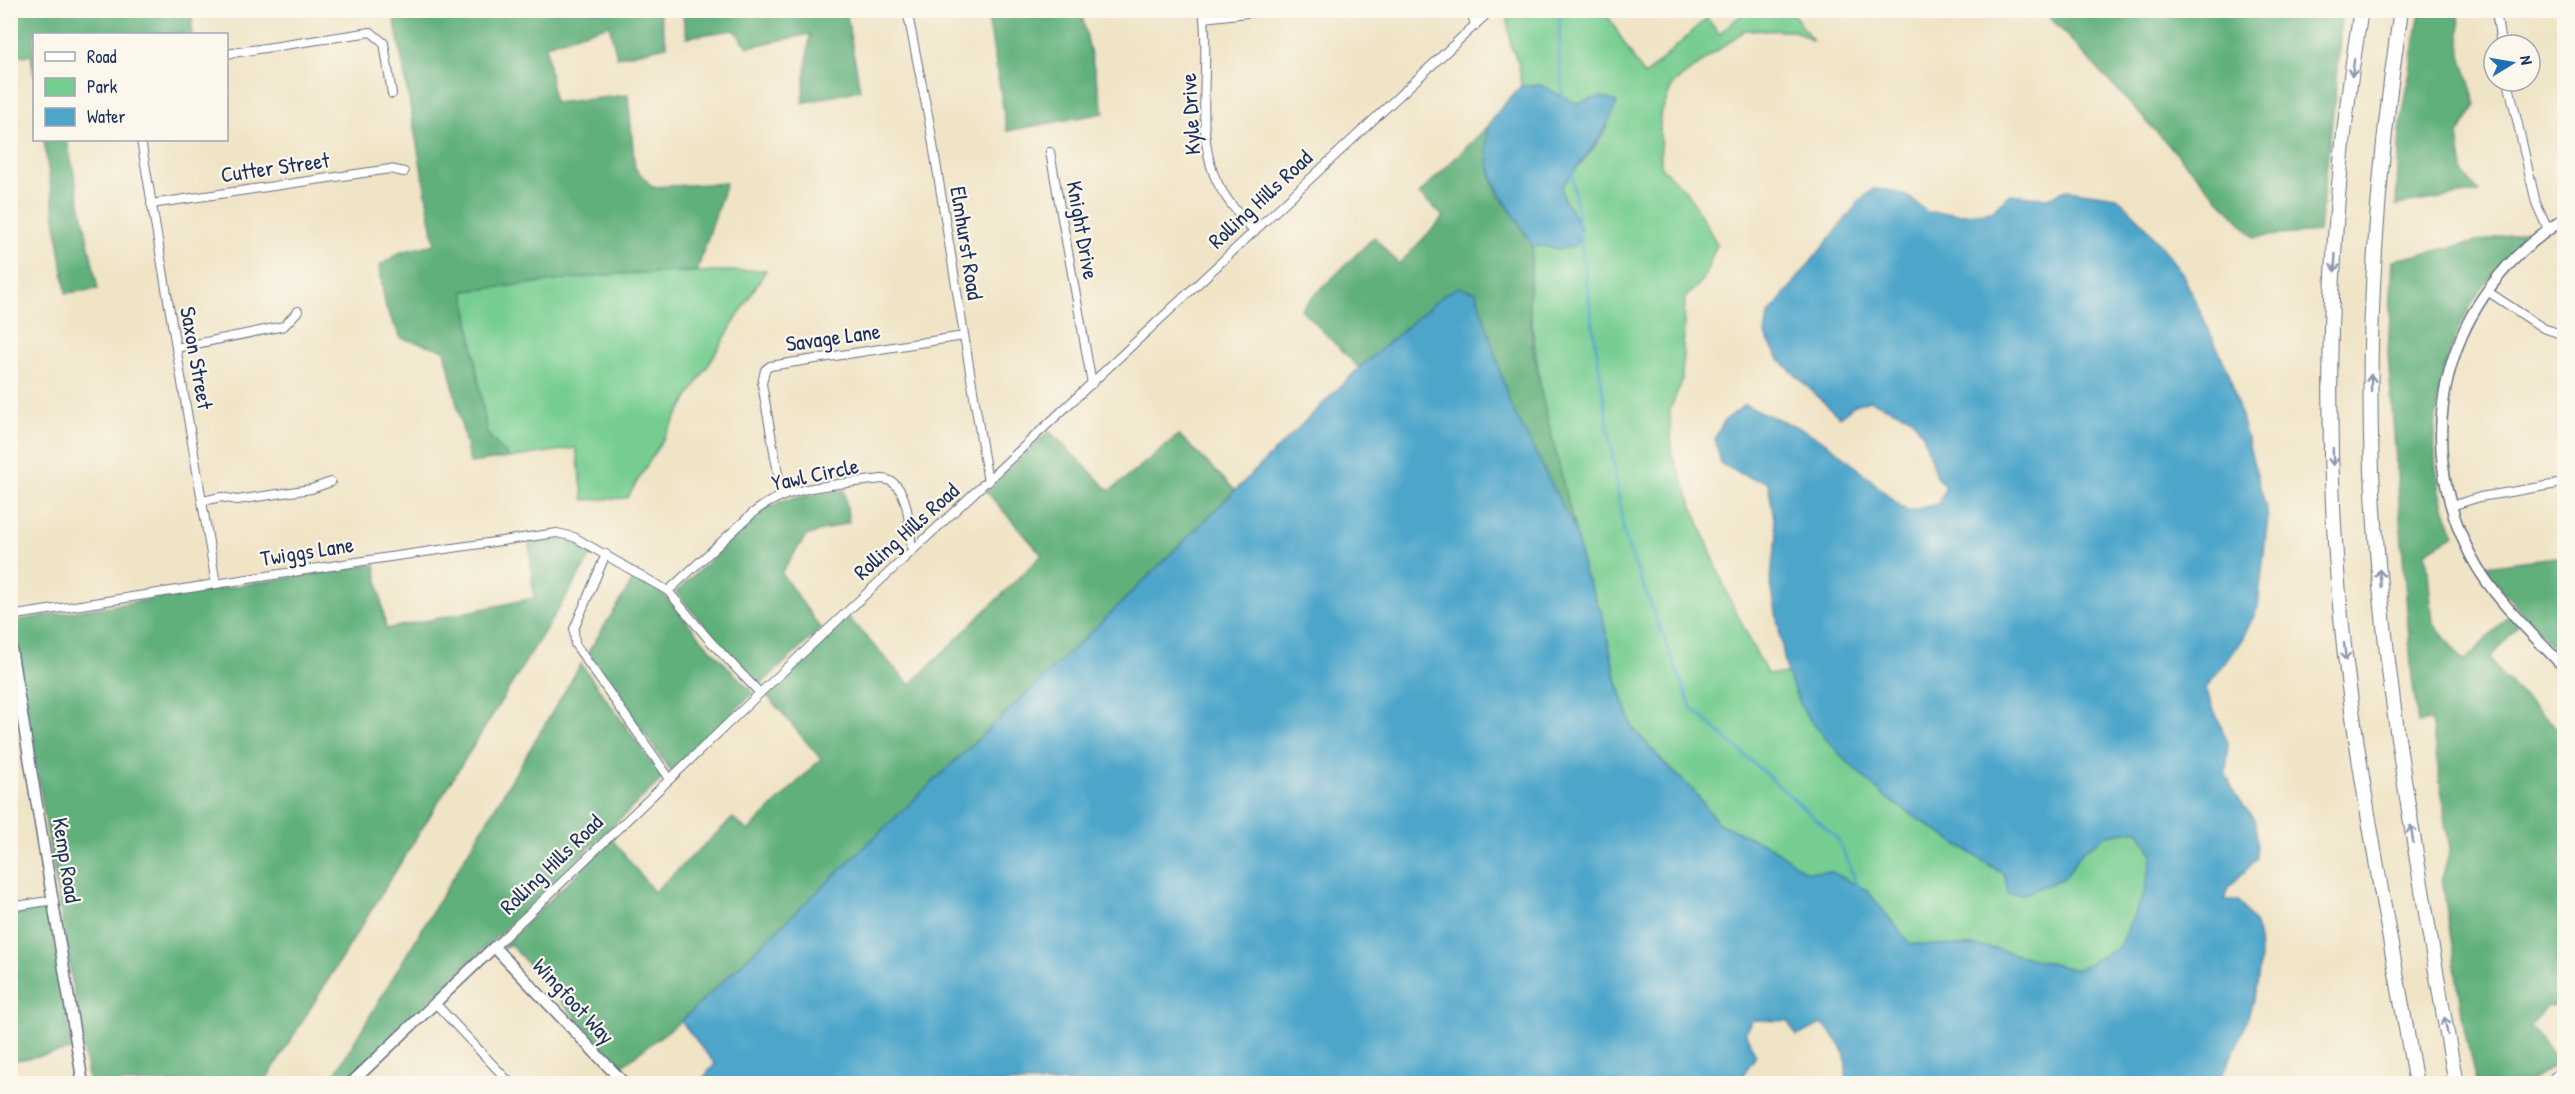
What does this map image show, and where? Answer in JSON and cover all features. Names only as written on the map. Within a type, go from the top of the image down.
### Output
[{"type":"highway","points":[[2361,10],[2342,163],[2336,247],[2332,400],[2333,475],[2345,654],[2362,778],[2416,1083]]},
{"type":"highway","points":[[2401,10],[2383,146],[2376,243],[2372,367],[2372,471],[2386,651],[2400,760],[2456,1083]]},
{"type":"street","name":"Elmhurst Road","points":[[907,10],[929,120],[988,482]]},
{"type":"street","name":"Kyle Drive","points":[[1254,232],[1226,197],[1211,166],[1206,138],[1203,14],[1273,10]]},
{"type":"street","points":[[1471,10],[1475,26]]},
{"type":"street","name":"Rolling Hills Road","points":[[350,1083],[912,550],[988,482],[1491,10]]},
{"type":"street","points":[[2496,10],[2499,33]]},
{"type":"street","points":[[228,54],[371,32],[384,43],[392,94]]},
{"type":"street","points":[[2511,93],[2536,203],[2548,230]]},
{"type":"street","name":"Saxon Street","points":[[141,141],[216,584]]},
{"type":"street","name":"Knight Drive","points":[[1050,152],[1092,384]]},
{"type":"street","name":"Cutter Street","points":[[151,204],[379,170],[390,169],[404,172]]},
{"type":"street","points":[[2565,219],[2517,255],[2487,291],[2457,345],[2446,381],[2441,415],[2441,456],[2451,506],[2473,558],[2490,585],[2565,668]]},
{"type":"street","points":[[2487,291],[2543,328],[2565,335]]},
{"type":"street","points":[[176,348],[284,326],[298,311]]},
{"type":"street","name":"Savage Lane","points":[[782,496],[762,384],[765,370],[770,366],[964,336]]},
{"type":"street","name":"Yawl Circle","points":[[669,591],[754,512],[782,496],[881,479],[894,482],[902,491],[912,550]]},
{"type":"street","points":[[203,501],[221,497],[237,500],[311,489],[331,482]]},
{"type":"street","points":[[2451,506],[2480,497],[2565,483]]},
{"type":"street","name":"Twiggs Lane","points":[[10,616],[557,533],[574,537],[606,554]]},
{"type":"street","points":[[670,779],[575,644],[574,629],[606,554],[669,591],[710,641],[760,693]]},
{"type":"street","name":"Kemp Road","points":[[10,642],[83,1083]]},
{"type":"street","points":[[10,907],[54,900]]},
{"type":"street","name":"Wingfoot Way","points":[[494,947],[625,1083]]},
{"type":"street","points":[[435,1003],[511,1083]]},
{"type":"street","points":[[2547,1083],[2565,1068]]},
{"type":"green space","points":[[11,10],[192,11],[192,33],[33,33],[33,69],[31,55],[11,57]]},
{"type":"green space","points":[[393,11],[659,11],[667,46],[617,57],[609,25],[546,45],[554,103],[628,95],[635,168],[652,187],[726,183],[697,271],[616,274],[464,291],[487,434],[509,458],[470,463],[445,350],[401,338],[386,308],[379,266],[401,252],[435,244]]},
{"type":"green space","points":[[682,11],[846,11],[860,90],[802,103],[810,34],[748,47],[734,30],[687,37]]},
{"type":"green space","points":[[987,11],[1081,11],[1104,113],[1007,131]]},
{"type":"green space","points":[[1506,11],[1605,11],[1644,76],[1707,18],[1719,34],[1746,11],[1791,11],[1813,41],[1795,31],[1745,30],[1673,84],[1660,116],[1661,167],[1688,193],[1717,244],[1703,280],[1685,298],[1682,381],[1670,409],[1671,452],[1729,598],[1767,674],[1787,674],[1805,714],[1886,798],[2005,875],[2008,894],[2064,878],[2082,852],[2107,835],[2138,830],[2153,853],[2144,895],[2118,948],[2076,970],[1987,947],[1910,944],[1832,872],[1805,871],[1771,847],[1718,823],[1693,790],[1661,760],[1633,728],[1617,682],[1602,614],[1584,572],[1542,397],[1529,303],[1532,246],[1543,245],[1561,250],[1572,210],[1560,188],[1595,147],[1607,127],[1602,97],[1576,103],[1540,85],[1521,86],[1519,65],[1511,46]]},
{"type":"green space","points":[[2044,11],[2341,11],[2338,68],[2319,232],[2254,237]]},
{"type":"green space","points":[[2420,11],[2459,11],[2461,55],[2476,105],[2458,134],[2463,173],[2479,192],[2396,205],[2400,132]]},
{"type":"green space","points":[[1487,127],[1487,150],[1492,179],[1500,197],[1519,220],[1532,246],[1529,303],[1534,353],[1542,397],[1575,530],[1510,404],[1476,292],[1445,294],[1359,368],[1301,309],[1374,237],[1399,264],[1444,217],[1419,194]]},
{"type":"green space","points":[[44,141],[67,141],[98,289],[66,293]]},
{"type":"green space","points":[[2528,231],[2522,244],[2480,290],[2464,318],[2452,347],[2437,410],[2435,441],[2437,473],[2444,505],[2455,535],[2426,552],[2433,623],[2464,662],[2509,615],[2518,625],[2491,657],[2501,675],[2564,734],[2564,1003],[2546,1007],[2530,1027],[2560,1063],[2527,1083],[2476,1083],[2464,1027],[2442,878],[2450,850],[2431,720],[2418,723],[2412,678],[2388,353],[2393,260]]},
{"type":"green space","points":[[766,270],[627,498],[584,500],[576,448],[509,458],[487,434],[464,291],[616,274]]},
{"type":"green space","points":[[1049,431],[1110,491],[1179,435],[1235,490],[1109,615],[681,1021],[620,1067],[510,944],[503,949],[502,947],[612,839],[654,892],[733,818],[748,831],[821,759],[766,694],[848,617],[910,685],[1042,555],[986,491]]},
{"type":"green space","points":[[844,490],[849,522],[806,536],[781,573],[821,629],[760,685],[715,638],[676,592],[766,508],[787,499]]},
{"type":"green space","points":[[557,538],[571,541],[593,553],[264,1083],[89,1083],[12,621],[375,564],[386,629],[534,598],[529,542]]},
{"type":"green space","points":[[2564,556],[2564,660],[2495,582],[2484,566]]},
{"type":"green space","points":[[635,577],[664,595],[706,644],[753,693],[671,771],[587,654]]},
{"type":"green space","points":[[581,664],[663,778],[343,1083],[329,1084]]},
{"type":"green space","points":[[49,905],[72,1050],[11,1061],[11,912]]},
{"type":"water","points":[[1540,85],[1576,103],[1602,97],[1617,102],[1599,138],[1561,188],[1564,199],[1581,228],[1576,246],[1569,248],[1532,246],[1502,198],[1491,173],[1488,159],[1487,129],[1496,115],[1521,86]]},
{"type":"water","points":[[1873,189],[1889,190],[1909,197],[1927,212],[1964,214],[1992,211],[2010,194],[2047,198],[2067,190],[2117,197],[2144,224],[2182,273],[2229,373],[2268,516],[2258,607],[2242,640],[2205,689],[2228,743],[2226,774],[2234,793],[2256,822],[2257,859],[2228,888],[2224,900],[2238,900],[2253,921],[2260,946],[2256,987],[2251,1008],[2235,1049],[2217,1083],[1844,1083],[1846,1065],[1843,1050],[1822,1024],[1797,1036],[1788,1021],[1752,1020],[1745,1032],[1756,1056],[1737,1083],[699,1083],[715,1064],[681,1021],[1109,615],[1359,368],[1445,294],[1459,287],[1476,292],[1510,404],[1575,530],[1584,572],[1602,614],[1617,682],[1633,728],[1661,760],[1693,790],[1718,823],[1771,847],[1805,871],[1832,872],[1867,890],[1910,944],[1987,947],[2076,970],[2118,948],[2144,895],[2153,854],[2138,830],[2107,835],[2082,852],[2064,878],[2024,894],[2008,894],[2005,875],[1886,798],[1843,758],[1805,714],[1787,674],[1770,579],[1777,538],[1768,482],[1748,477],[1721,464],[1715,438],[1724,421],[1745,405],[1809,433],[1839,452],[1907,511],[1938,504],[1946,487],[1936,477],[1923,434],[1911,417],[1869,400],[1855,405],[1839,417],[1779,359],[1765,335],[1768,315],[1860,201]]},
{"type":"waterway","points":[[1560,10],[1559,57],[1563,98]]},
{"type":"waterway","points":[[1572,170],[1578,223]]},
{"type":"waterway","points":[[1579,232],[1625,539],[1691,707],[1837,838],[1859,888]]}]
